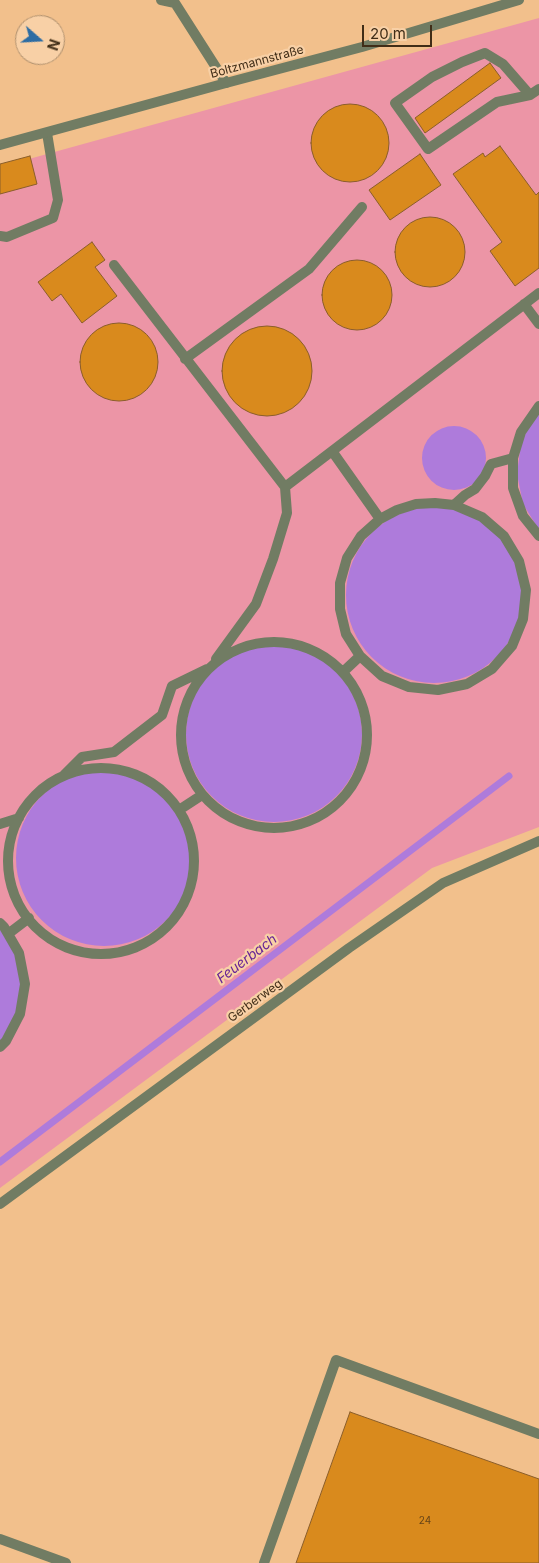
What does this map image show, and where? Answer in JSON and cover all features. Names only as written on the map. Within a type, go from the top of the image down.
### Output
[{"type":"street","points":[[161,0],[174,3],[226,83]]},
{"type":"street","name":"Boltzmannstraße","points":[[0,145],[362,47],[519,0]]},
{"type":"street","points":[[485,54],[503,64],[535,92],[497,102],[428,149],[395,103],[432,77],[462,62],[485,54]]},
{"type":"street","points":[[0,236],[7,237],[53,218],[58,200],[47,132]]},
{"type":"street","points":[[185,359],[309,269],[362,207]]},
{"type":"street","points":[[63,776],[93,768],[124,770],[152,782],[174,802],[190,829],[195,860],[191,890],[176,917],[154,939],[127,952],[96,955],[66,948],[40,932],[20,908],[10,879],[9,848],[18,818],[37,793],[63,776],[82,758],[114,752],[162,715],[172,686],[210,668],[228,654],[250,645],[273,642],[296,644],[318,652],[343,672],[354,687],[365,713],[368,741],[362,768],[348,793],[328,812],[303,824],[276,829],[248,826],[222,814],[202,795],[187,771],[181,744],[183,716],[193,690],[210,668],[256,604],[287,512],[285,487],[114,265]]},
{"type":"street","points":[[285,487],[539,293]]},
{"type":"street","points":[[524,304],[539,324]]},
{"type":"street","points":[[539,406],[521,432],[513,458],[513,488],[523,516],[539,536]]},
{"type":"street","points":[[332,451],[380,519]]},
{"type":"street","points":[[454,505],[465,495],[476,489],[491,464],[513,458]]},
{"type":"street","points":[[416,504],[454,505],[482,516],[504,536],[519,561],[526,590],[523,619],[512,646],[492,669],[467,684],[438,690],[409,687],[382,676],[360,656],[346,634],[340,609],[340,583],[347,558],[361,536],[380,519],[397,510],[416,504]]},
{"type":"street","points":[[343,672],[360,656]]},
{"type":"street","points":[[179,810],[202,795]]},
{"type":"street","points":[[0,824],[18,818]]},
{"type":"street","name":"Gerberweg","points":[[0,1204],[341,954],[443,883],[539,842]]},
{"type":"street","points":[[8,934],[29,918]]},
{"type":"street","points":[[0,923],[19,953],[25,984],[20,1014],[6,1041],[0,1047]]},
{"type":"street","points":[[264,1563],[336,1360],[539,1434]]},
{"type":"street","points":[[0,1540],[66,1563]]},
{"type":"shaded area","points":[[539,18],[539,827],[432,868],[0,1188],[0,167]]},
{"type":"shaded area","points":[[539,413],[539,530],[523,504],[517,474],[521,443],[533,418]]},
{"type":"shaded area","points":[[448,426],[460,426],[477,435],[484,446],[486,458],[484,470],[477,481],[460,490],[448,490],[436,485],[427,476],[422,464],[422,452],[427,440],[436,431]]},
{"type":"shaded area","points":[[425,507],[443,507],[475,517],[490,527],[502,539],[512,554],[518,569],[522,595],[518,621],[512,636],[502,651],[490,663],[475,673],[460,679],[443,683],[425,683],[393,673],[378,663],[366,651],[356,636],[350,621],[346,604],[346,586],[356,554],[366,539],[378,527],[393,517],[408,511]]},
{"type":"shaded area","points":[[265,646],[283,646],[315,656],[330,666],[342,678],[352,693],[358,708],[362,734],[358,760],[352,775],[342,790],[330,802],[315,812],[300,818],[283,822],[265,822],[233,812],[218,802],[206,790],[196,775],[190,760],[186,743],[186,725],[196,693],[206,678],[218,666],[233,656],[248,650]]},
{"type":"shaded area","points":[[95,770],[113,770],[145,780],[160,790],[172,802],[182,817],[188,832],[192,858],[188,884],[182,899],[172,914],[160,926],[145,936],[130,942],[113,946],[95,946],[63,936],[48,926],[36,914],[26,899],[20,884],[16,867],[16,849],[26,817],[36,802],[48,790],[63,780],[78,774]]},
{"type":"shaded area","points":[[0,927],[14,945],[23,979],[19,1013],[0,1044]]},
{"type":"building","points":[[490,63],[501,78],[425,133],[415,118]]},
{"type":"building","points":[[350,104],[365,107],[382,121],[386,128],[389,143],[386,158],[372,175],[365,179],[350,182],[335,179],[318,165],[314,158],[311,143],[314,128],[328,111],[335,107]]},
{"type":"building","points":[[500,146],[536,195],[539,192],[539,268],[515,286],[490,251],[502,242],[453,174],[483,153],[485,157]]},
{"type":"building","points":[[420,154],[441,185],[390,220],[369,190]]},
{"type":"building","points":[[30,156],[37,184],[0,194],[0,164]]},
{"type":"building","points":[[430,217],[443,220],[455,227],[462,239],[465,252],[462,265],[455,277],[443,284],[430,287],[417,284],[405,277],[398,265],[395,252],[398,239],[405,227],[417,220]]},
{"type":"building","points":[[92,242],[105,260],[95,267],[117,296],[82,323],[61,294],[52,301],[38,282]]},
{"type":"building","points":[[357,260],[370,263],[382,270],[389,282],[392,295],[389,308],[382,320],[370,327],[357,330],[344,327],[332,320],[325,308],[322,295],[325,282],[332,270],[344,263]]},
{"type":"building","points":[[119,323],[134,326],[147,334],[155,347],[158,362],[155,377],[147,390],[134,398],[119,401],[104,398],[91,390],[83,377],[80,362],[83,347],[91,334],[104,326]]},
{"type":"building","points":[[267,326],[284,329],[299,339],[309,354],[312,371],[309,388],[299,403],[284,413],[267,416],[250,413],[235,403],[225,388],[222,371],[225,354],[235,339],[250,329]]},
{"type":"building","points":[[350,1412],[539,1479],[539,1563],[296,1563]]},
{"type":"waterway","name":"Feuerbach","points":[[0,1162],[509,776]]}]
